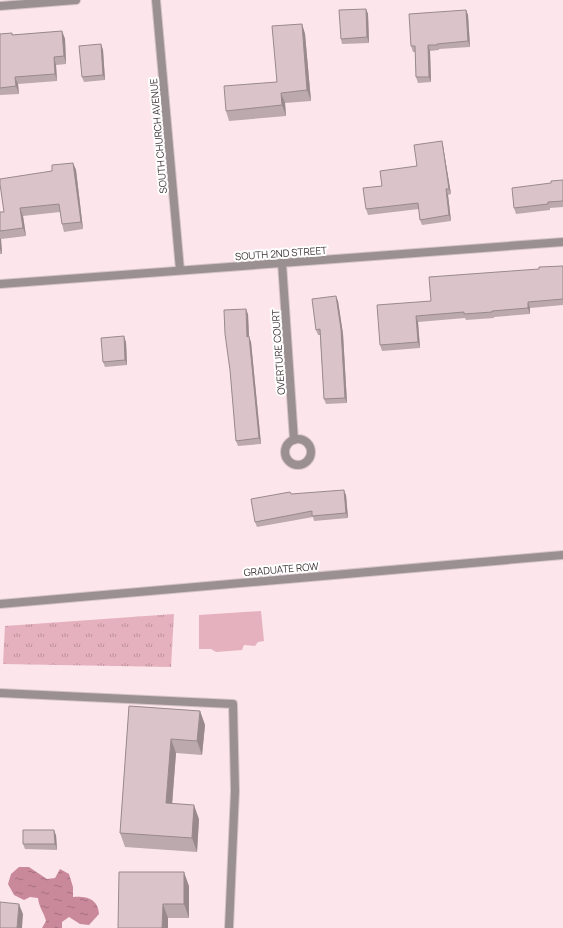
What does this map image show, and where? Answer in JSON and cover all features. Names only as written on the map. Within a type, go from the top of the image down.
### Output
[{"type":"street","points":[[0,6],[76,0]]},
{"type":"street","name":"SOUTH CHURCH AVENUE","points":[[156,0],[180,270]]},
{"type":"street","name":"SOUTH 2ND STREET","points":[[0,284],[563,242]]},
{"type":"street","name":"OVERTURE COURT","points":[[282,263],[294,440]]},
{"type":"street","name":"GRADUATE ROW","points":[[0,604],[563,554]]},
{"type":"street","points":[[0,693],[233,704],[235,791],[229,928]]},
{"type":"green space","points":[[261,611],[264,641],[258,642],[255,646],[244,645],[242,650],[216,652],[211,649],[199,649],[199,615]]},
{"type":"green space","points":[[174,614],[171,667],[3,664],[5,626]]},
{"type":"water","points":[[19,867],[29,867],[47,879],[55,878],[60,869],[69,874],[73,887],[73,897],[83,897],[91,900],[96,905],[99,914],[89,925],[80,924],[69,917],[62,922],[62,928],[42,928],[46,921],[39,905],[38,898],[30,897],[24,900],[14,895],[8,884],[11,874]]},
{"type":"building","points":[[366,9],[367,37],[341,39],[339,10]]},
{"type":"building","points":[[466,10],[468,41],[428,45],[429,77],[416,77],[415,46],[411,46],[409,14]]},
{"type":"building","points":[[302,24],[307,90],[281,93],[282,105],[226,111],[224,86],[277,82],[272,26]]},
{"type":"building","points":[[62,31],[64,56],[54,57],[55,74],[15,77],[16,86],[0,88],[0,34],[12,33],[12,35]]},
{"type":"building","points":[[101,44],[103,75],[82,77],[79,46]]},
{"type":"building","points":[[442,141],[449,189],[446,189],[449,215],[420,220],[418,203],[366,209],[363,188],[382,186],[380,171],[417,166],[414,145]]},
{"type":"building","points":[[73,163],[81,222],[62,224],[59,204],[20,208],[23,228],[0,231],[0,212],[4,212],[0,179],[52,171],[52,165]]},
{"type":"building","points":[[563,180],[563,201],[514,208],[512,188]]},
{"type":"building","points":[[563,266],[563,299],[528,302],[528,308],[464,314],[464,312],[416,316],[418,342],[380,345],[377,305],[431,301],[429,277]]},
{"type":"building","points":[[336,296],[341,329],[345,398],[324,399],[320,329],[316,330],[312,299]]},
{"type":"building","points":[[246,309],[247,337],[249,336],[259,438],[236,441],[224,310]]},
{"type":"building","points":[[124,336],[125,360],[103,362],[101,338]]},
{"type":"building","points":[[344,490],[346,513],[312,516],[312,511],[255,522],[251,499],[290,492],[291,494]]},
{"type":"building","points":[[129,706],[200,711],[197,741],[171,739],[166,803],[194,805],[192,838],[120,833]]},
{"type":"building","points":[[23,830],[54,830],[55,844],[23,844]]},
{"type":"building","points":[[119,872],[184,872],[184,904],[163,904],[162,928],[118,928]]},
{"type":"building","points":[[0,902],[19,904],[17,928],[0,928]]}]
